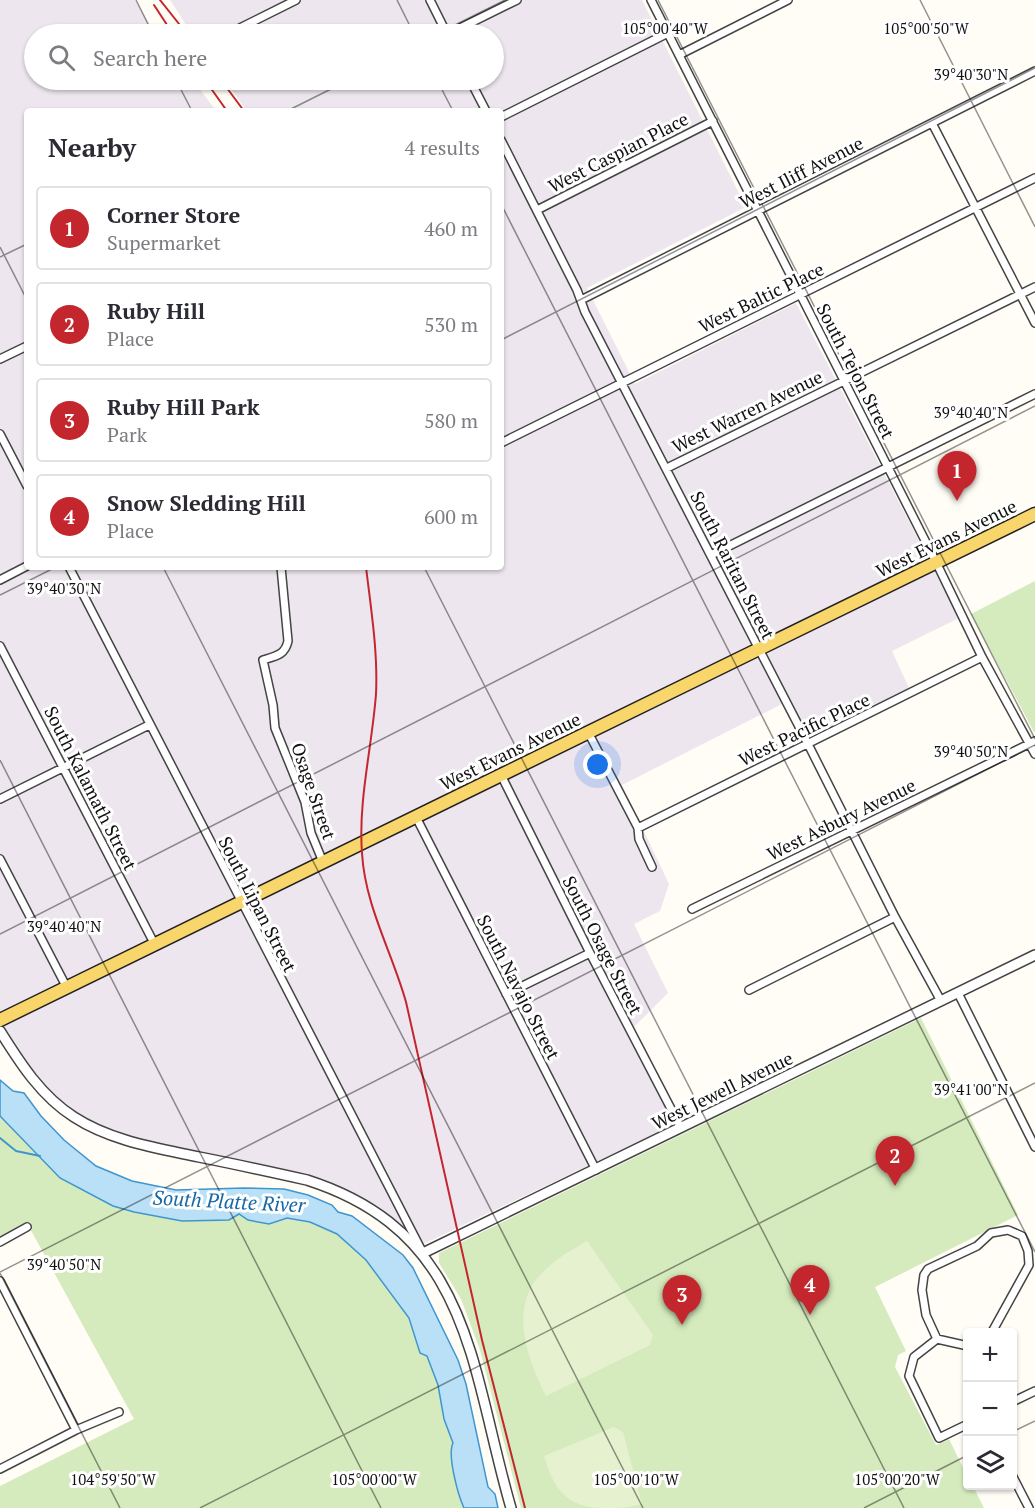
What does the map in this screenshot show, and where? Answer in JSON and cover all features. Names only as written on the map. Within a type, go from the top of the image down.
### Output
[{"type":"main road","name":"West Evans Avenue","points":[[0,1020],[1035,514]]},
{"type":"street","points":[[248,24],[296,0]]},
{"type":"street","points":[[430,0],[443,24]]},
{"type":"street","points":[[468,24],[517,0]]},
{"type":"street","name":"South Tejon Street","points":[[651,0],[982,657],[1032,742],[1035,754]]},
{"type":"street","points":[[679,55],[788,0]]},
{"type":"street","points":[[504,115],[668,33]]},
{"type":"street","name":"West Iliff Avenue","points":[[581,300],[1035,70]]},
{"type":"street","points":[[475,90],[484,108]]},
{"type":"street","name":"West Caspian Place","points":[[537,210],[713,121]]},
{"type":"street","points":[[932,123],[1035,323]]},
{"type":"street","name":"South Raritan Street","points":[[504,146],[895,917],[941,1001]]},
{"type":"street","name":"West Baltic Place","points":[[504,441],[1035,178]]},
{"type":"street","name":"West Warren Avenue","points":[[667,468],[1035,287]]},
{"type":"street","points":[[0,359],[24,347]]},
{"type":"street","points":[[711,555],[1035,394]]},
{"type":"street","points":[[0,434],[24,480]]},
{"type":"street","points":[[0,580],[24,568]]},
{"type":"street","name":"South Lipan Street","points":[[71,570],[240,903],[423,1253]]},
{"type":"street","name":"Osage Street","points":[[281,570],[288,641],[286,650],[280,655],[263,660],[273,705],[275,728],[305,802],[310,833],[323,862]]},
{"type":"street","name":"South Kalamath Street","points":[[0,646],[154,945]]},
{"type":"street","name":"West Pacific Place","points":[[638,828],[982,657]]},
{"type":"street","points":[[0,799],[149,725]]},
{"type":"street","points":[[588,732],[638,828],[639,839],[652,867]]},
{"type":"street","name":"West Asbury Avenue","points":[[692,909],[1032,742]]},
{"type":"street","name":"South Osage Street","points":[[500,775],[681,1128]]},
{"type":"street","name":"South Navajo Street","points":[[416,817],[596,1170]]},
{"type":"street","points":[[0,859],[67,988]]},
{"type":"street","points":[[749,990],[895,917]]},
{"type":"street","points":[[506,994],[590,952]]},
{"type":"street","name":"West Jewell Avenue","points":[[423,1253],[1035,956]]},
{"type":"street","points":[[958,993],[1035,1147]]},
{"type":"street","points":[[0,1031],[25,1070],[40,1088],[74,1117],[116,1137],[307,1180],[339,1191],[381,1217],[423,1253],[456,1310],[474,1358],[511,1508]]},
{"type":"street","points":[[0,1242],[27,1227]]},
{"type":"street","points":[[963,1345],[937,1338],[926,1315],[922,1290],[924,1275],[927,1269],[977,1246],[991,1233],[1008,1230],[1022,1236],[1028,1251],[1029,1265],[994,1328]]},
{"type":"street","points":[[0,1281],[76,1431]]},
{"type":"street","points":[[937,1338],[914,1357],[909,1376],[939,1438],[963,1426]]},
{"type":"street","points":[[1017,1399],[1035,1390]]},
{"type":"street","points":[[0,1469],[119,1412]]},
{"type":"street","points":[[1017,1485],[1029,1508]]},
{"type":"shaded area","points":[[0,0],[135,0],[150,24],[24,24],[24,90],[200,90],[214,108],[24,108],[24,570],[504,570],[504,108],[245,108],[231,90],[504,90],[504,24],[186,24],[170,0],[642,0],[746,207],[587,288],[635,384],[796,303],[959,618],[892,651],[909,688],[802,740],[782,704],[622,785],[669,884],[660,911],[634,924],[668,993],[628,1033],[675,1124],[411,1250],[378,1219],[336,1196],[302,1183],[137,1148],[99,1136],[68,1115],[0,1035]]},
{"type":"green space","points":[[1035,581],[1035,732],[1034,732],[971,614]]},
{"type":"green space","points":[[921,1018],[1018,1215],[875,1287],[906,1351],[898,1355],[895,1367],[936,1445],[949,1439],[963,1468],[963,1490],[975,1490],[984,1508],[521,1508],[480,1350],[461,1299],[439,1263],[439,1253]]},
{"type":"green space","points":[[0,1116],[60,1178],[113,1206],[182,1221],[239,1214],[248,1220],[269,1224],[287,1218],[310,1222],[337,1234],[366,1260],[409,1318],[427,1356],[438,1385],[444,1419],[453,1443],[452,1461],[464,1508],[0,1508],[0,1486],[134,1419],[27,1223],[0,1236]]},
{"type":"green space","points":[[587,1241],[653,1335],[650,1345],[546,1396],[533,1367],[524,1334],[525,1302],[531,1288],[546,1269]]},
{"type":"green space","points":[[614,1427],[623,1432],[642,1504],[605,1508],[581,1505],[572,1501],[564,1495],[552,1478],[544,1456]]},
{"type":"water","name":"South Platte River","points":[[0,1080],[13,1091],[24,1093],[41,1116],[64,1140],[96,1166],[132,1181],[176,1190],[284,1189],[308,1195],[332,1205],[338,1212],[352,1216],[403,1255],[413,1268],[458,1360],[466,1384],[488,1487],[495,1494],[498,1508],[464,1508],[452,1465],[453,1443],[444,1419],[438,1385],[427,1356],[420,1353],[409,1318],[366,1260],[337,1234],[310,1222],[287,1218],[269,1224],[248,1220],[239,1214],[229,1220],[182,1221],[113,1206],[60,1178],[0,1116]]},
{"type":"waterway","points":[[0,1138],[16,1151],[40,1156]]},
{"type":"railway","points":[[160,0],[179,24]]},
{"type":"railway","points":[[154,5],[166,24]]},
{"type":"railway","points":[[212,90],[225,108]]},
{"type":"railway","points":[[228,90],[242,108]]},
{"type":"railway","points":[[366,570],[374,630],[376,694],[362,814],[364,873],[368,892],[406,1002],[482,1340],[525,1508]]},
{"type":"place","name":"Corner Store","points":[[957,501]]},
{"type":"place","name":"Ruby Hill","points":[[895,1186]]},
{"type":"place","name":"Snow Sledding Hill","points":[[810,1315]]},
{"type":"place","name":"Ruby Hill Park","points":[[682,1325]]}]
